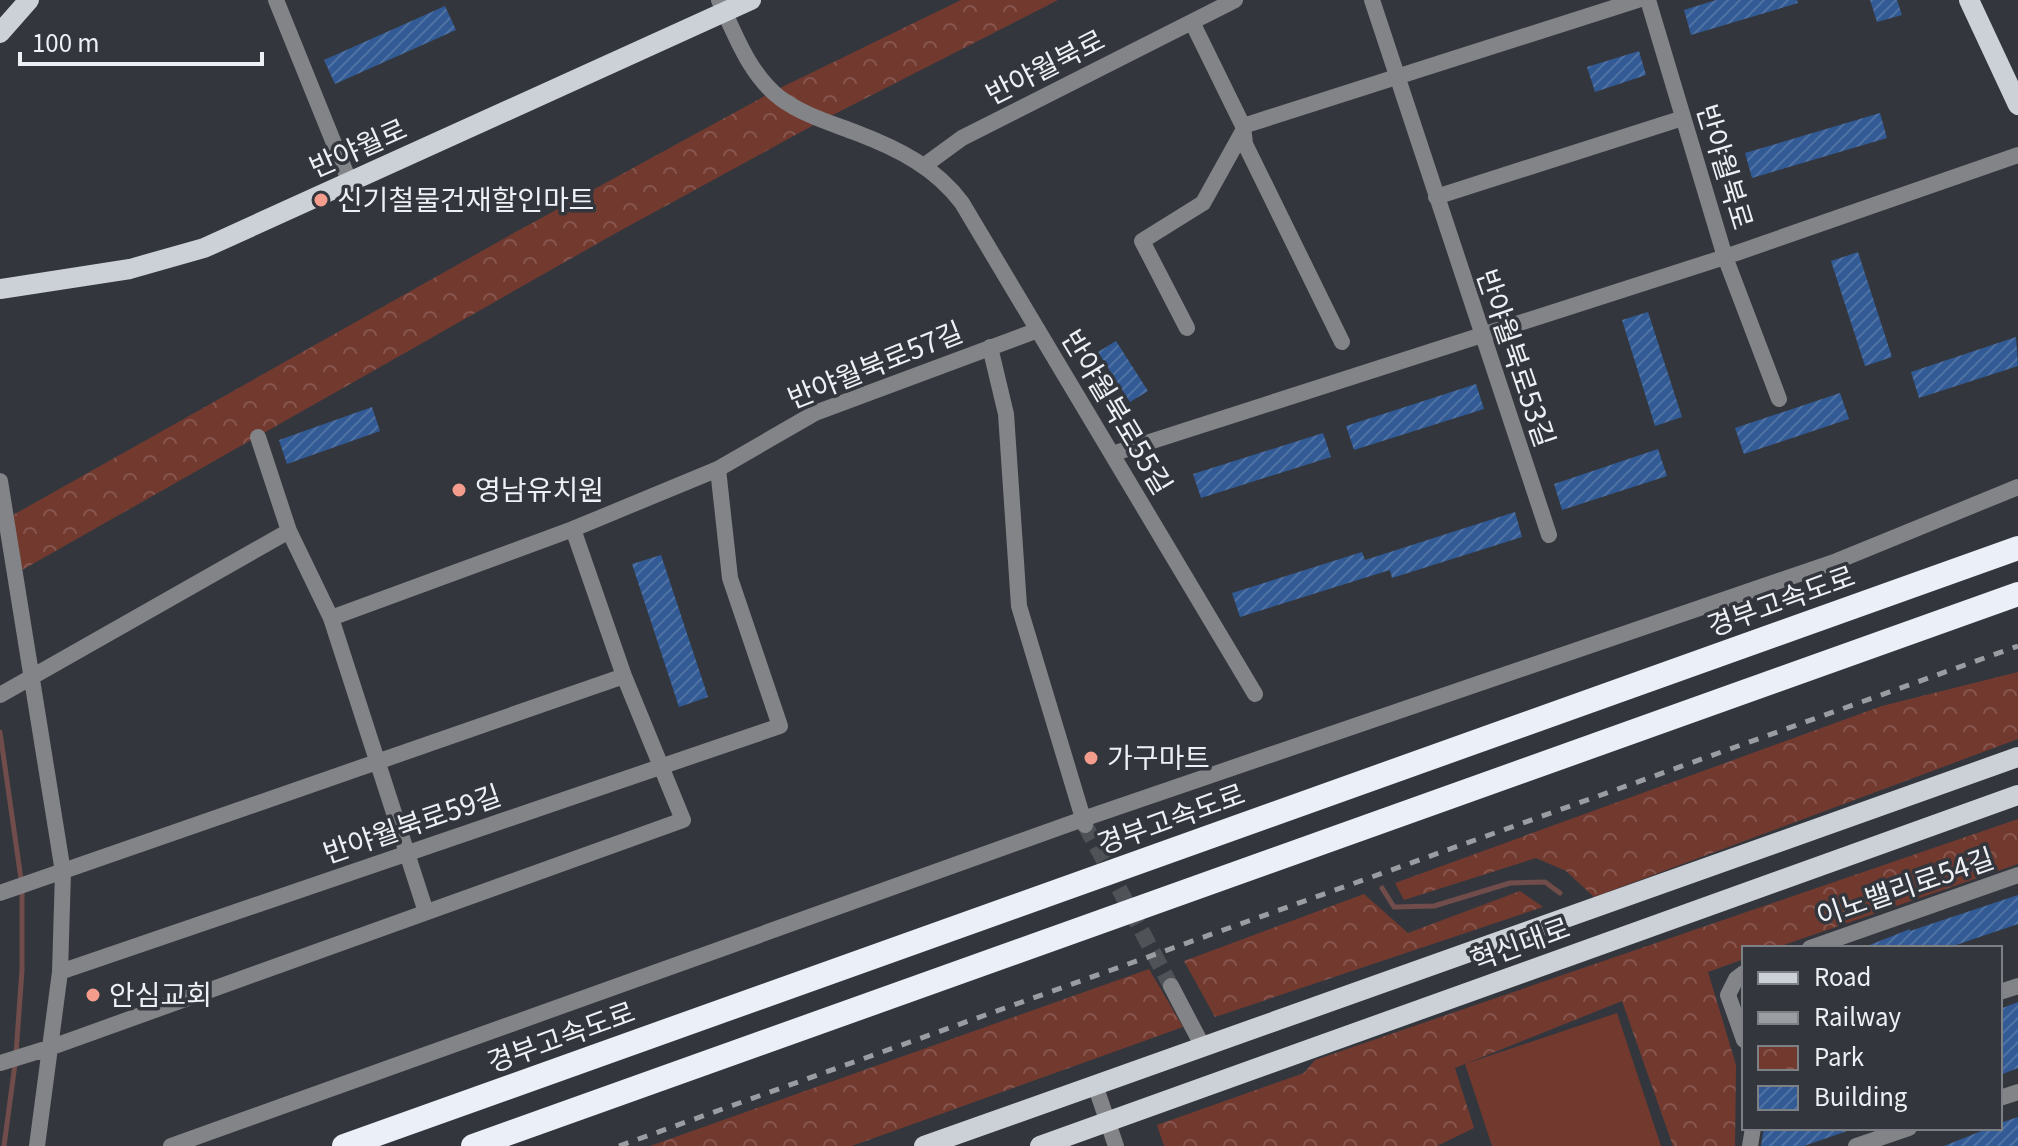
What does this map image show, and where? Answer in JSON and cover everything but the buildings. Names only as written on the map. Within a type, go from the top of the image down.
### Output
[{"type":"highway","name":"경부고속도로","points":[[344,1146],[2018,548]]},
{"type":"highway","points":[[473,1146],[2018,594]]},
{"type":"main road","points":[[0,33],[29,0]]},
{"type":"main road","name":"반야월로","points":[[0,289],[130,269],[204,248],[350,183],[722,6],[751,0]]},
{"type":"main road","points":[[1969,0],[2018,105]]},
{"type":"main road","points":[[924,1146],[2018,757]]},
{"type":"main road","name":"혁신대로","points":[[1040,1146],[2018,795]]},
{"type":"street","points":[[276,0],[350,183]]},
{"type":"street","name":"반야월북로","points":[[925,165],[962,138],[1235,0]]},
{"type":"street","name":"반야월북로53길","points":[[1372,0],[1549,535]]},
{"type":"street","points":[[1187,328],[1142,241],[1203,203],[1243,129],[1638,0]]},
{"type":"street","name":"반야월북로","points":[[1648,0],[1725,257],[1779,399]]},
{"type":"street","points":[[722,6],[753,70],[779,97],[821,121],[861,135],[925,165]]},
{"type":"street","points":[[1192,22],[1243,129],[1245,144],[1342,342]]},
{"type":"street","points":[[1436,197],[1683,118]]},
{"type":"street","points":[[1112,454],[1725,257],[2018,155]]},
{"type":"street","name":"반야월북로55길","points":[[925,165],[947,182],[962,203],[1255,694]]},
{"type":"street","name":"반야월북로57길","points":[[331,618],[573,529],[718,469],[815,413],[1038,330]]},
{"type":"street","points":[[990,347],[1006,414],[1019,606],[1084,822]]},
{"type":"street","points":[[258,437],[289,531],[331,618],[426,912]]},
{"type":"street","name":"반야월북로59길","points":[[60,972],[780,726],[730,578],[718,469]]},
{"type":"street","points":[[0,481],[63,872],[60,972],[37,1146]]},
{"type":"street","points":[[171,1146],[1084,822],[1837,561],[2018,487]]},
{"type":"street","points":[[0,1063],[683,820],[624,676],[573,529]]},
{"type":"street","points":[[0,695],[289,531]]},
{"type":"street","points":[[0,893],[624,676]]},
{"type":"street","name":"이노밸리로54길","points":[[1816,946],[2018,875]]},
{"type":"street","points":[[1742,974],[1736,979],[1728,995],[1742,1034]]},
{"type":"street","points":[[1171,986],[1203,1047]]},
{"type":"street","points":[[1095,1085],[1116,1146]]},
{"type":"street","points":[[1856,1146],[1902,1130]]},
{"type":"green space","points":[[961,0],[1058,0],[821,121],[616,233],[15,574],[6,519],[512,234],[774,91]]},
{"type":"green space","points":[[2018,672],[2018,739],[1594,897],[1566,871],[1536,858],[1404,900],[1395,883],[1882,706]]},
{"type":"green space","points":[[2018,819],[2018,864],[1781,946],[1742,946],[1742,960],[1708,972],[1736,1065],[1735,1146],[1673,1146],[1622,1001],[1455,1068],[1474,1128],[1437,1146],[1164,1146],[1157,1125],[1304,1073],[1315,1060]]},
{"type":"green space","points":[[1520,891],[1543,907],[1215,1017],[1184,961],[1364,894],[1408,933]]},
{"type":"green space","points":[[1149,969],[1183,1027],[852,1146],[650,1146]]},
{"type":"green space","points":[[1617,1013],[1661,1146],[1492,1146],[1465,1064]]},
{"type":"waterway","points":[[0,732],[22,886],[22,970],[16,1054]]},
{"type":"waterway","points":[[1382,888],[1394,907],[1434,906],[1510,883],[1545,882],[1560,893]]},
{"type":"waterway","points":[[4,1146],[15,1064]]},
{"type":"tunnel","points":[[1085,825],[1171,986]]},
{"type":"railway","points":[[619,1146],[2018,646]]},
{"type":"place","name":"신기철물건재할인마트","points":[[321,200]]},
{"type":"place","name":"영남유치원","points":[[459,490]]},
{"type":"place","name":"가구마트","points":[[1091,758]]},
{"type":"place","name":"안심교회","points":[[93,995]]}]
